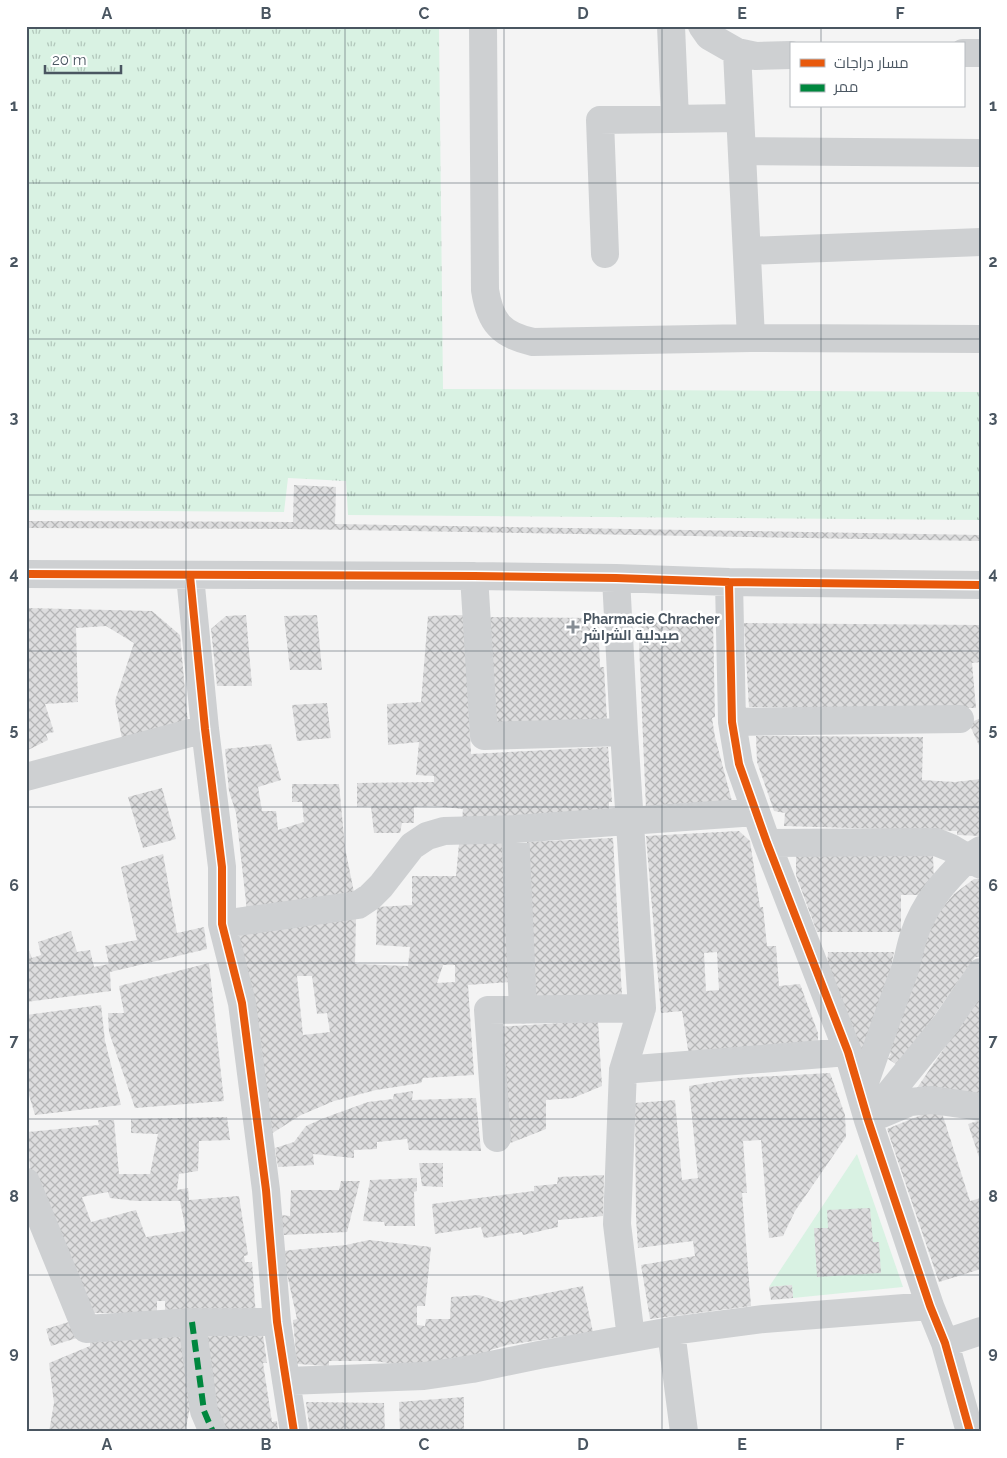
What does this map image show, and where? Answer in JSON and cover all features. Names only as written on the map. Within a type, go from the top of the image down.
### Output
[{"type":"street","points":[[483,26],[485,290],[488,306],[495,321],[505,331],[518,338],[533,342],[750,338],[981,339]]},
{"type":"street","points":[[671,26],[675,119]]},
{"type":"street","points":[[702,26],[709,36],[737,52],[756,56],[790,55]]},
{"type":"street","points":[[737,52],[750,338]]},
{"type":"street","points":[[964,54],[981,53]]},
{"type":"street","points":[[605,254],[600,120],[740,118]]},
{"type":"street","points":[[742,152],[981,153]]},
{"type":"street","points":[[746,251],[981,242]]},
{"type":"street","points":[[26,574],[474,576],[981,585]]},
{"type":"street","points":[[190,576],[205,729],[222,867],[222,924],[242,1003],[266,1190],[277,1322],[294,1432]]},
{"type":"street","points":[[474,576],[484,736],[624,732]]},
{"type":"street","points":[[616,578],[629,820],[642,1008],[623,1070],[617,1224],[631,1338]]},
{"type":"street","points":[[729,582],[732,722],[739,764],[767,843],[848,1052],[868,1120],[930,1306],[945,1343],[970,1432]]},
{"type":"street","points":[[732,722],[960,720]]},
{"type":"street","points":[[26,778],[205,729]]},
{"type":"street","points":[[222,924],[358,905],[381,886],[412,846],[427,836],[444,831],[514,829],[756,812]]},
{"type":"street","points":[[514,829],[523,1010]]},
{"type":"street","points":[[767,843],[936,842],[976,858]]},
{"type":"street","points":[[861,1094],[905,969],[914,934],[923,914],[937,891],[952,874],[976,858]]},
{"type":"street","points":[[868,1120],[945,1025],[981,972]]},
{"type":"street","points":[[497,1138],[488,1010],[642,1008]]},
{"type":"street","points":[[623,1070],[848,1052]]},
{"type":"street","points":[[868,1120],[910,1102],[932,1100],[981,1107]]},
{"type":"street","points":[[26,1182],[86,1329],[192,1322],[277,1322]]},
{"type":"street","points":[[286,1381],[424,1376],[472,1369],[671,1331],[764,1318],[930,1306]]},
{"type":"street","points":[[192,1322],[204,1411],[213,1432]]},
{"type":"street","points":[[671,1331],[684,1432]]},
{"type":"street","points":[[945,1343],[981,1331]]},
{"type":"green space","points":[[26,26],[439,26],[443,389],[981,392],[981,520],[348,515],[346,481],[288,478],[284,512],[26,510]]},
{"type":"green space","points":[[857,1154],[903,1287],[793,1298],[792,1285],[769,1287]]},
{"type":"building","points":[[294,485],[336,487],[335,524],[981,535],[981,541],[293,529],[26,528],[26,521],[293,522]]},
{"type":"building","points":[[26,608],[152,611],[180,635],[188,724],[122,739],[115,701],[134,643],[106,626],[76,628],[78,702],[45,704],[54,732],[46,734],[48,740],[26,751]]},
{"type":"building","points":[[246,615],[252,686],[217,686],[211,629],[226,616]]},
{"type":"building","points":[[317,615],[322,670],[290,670],[284,616]]},
{"type":"building","points":[[464,615],[471,754],[608,747],[612,802],[609,802],[609,811],[462,820],[463,809],[434,806],[414,807],[414,823],[402,823],[400,833],[374,833],[371,806],[357,807],[357,783],[434,782],[434,776],[416,775],[419,742],[388,745],[387,704],[421,702],[428,616]]},
{"type":"building","points":[[487,617],[598,618],[600,667],[604,667],[607,721],[493,726]]},
{"type":"building","points":[[638,619],[713,620],[715,717],[712,718],[715,737],[733,805],[646,809]]},
{"type":"building","points":[[744,623],[981,625],[981,662],[972,663],[976,708],[749,707]]},
{"type":"building","points":[[327,703],[331,738],[297,741],[292,705]]},
{"type":"building","points":[[981,718],[981,750],[969,723]]},
{"type":"building","points":[[756,736],[923,737],[922,780],[955,782],[981,779],[981,836],[957,835],[957,831],[784,826],[785,813],[774,811],[757,762]]},
{"type":"building","points":[[271,744],[281,780],[258,787],[262,811],[276,811],[278,830],[304,822],[302,802],[292,802],[292,784],[339,784],[345,848],[355,897],[247,911],[236,813],[229,791],[225,749]]},
{"type":"building","points":[[162,788],[176,839],[143,848],[128,797]]},
{"type":"building","points":[[739,831],[750,841],[760,907],[763,907],[767,946],[776,946],[779,986],[800,984],[818,1033],[818,1049],[689,1056],[682,1011],[661,1013],[646,836]],"holes":[[[717,952],[719,990],[706,991],[704,953]]]},
{"type":"building","points":[[613,838],[622,996],[536,1000],[527,842]]},
{"type":"building","points":[[503,842],[511,982],[468,985],[474,1075],[423,1078],[421,1083],[376,1090],[334,1101],[301,1115],[271,1134],[263,1117],[239,934],[356,917],[355,964],[408,966],[410,947],[376,945],[377,907],[412,905],[412,876],[456,876],[459,844]],"holes":[[[443,965],[455,965],[455,982],[437,983]],[[297,976],[312,976],[317,1014],[327,1013],[330,1032],[303,1035]]]},
{"type":"building","points":[[163,854],[177,933],[204,927],[207,949],[110,972],[111,991],[26,1002],[26,943],[32,958],[41,955],[38,942],[71,931],[77,952],[90,950],[94,967],[109,964],[105,946],[137,940],[121,867]]},
{"type":"building","points":[[796,854],[933,855],[934,882],[929,895],[901,895],[901,932],[817,932],[796,875]]},
{"type":"building","points":[[974,879],[981,879],[981,957],[975,957],[899,1066],[888,1059],[891,1054],[882,1047],[933,919],[954,894]]},
{"type":"building","points":[[828,952],[894,952],[886,992],[867,1051],[856,1048],[827,967]]},
{"type":"building","points":[[209,963],[224,1101],[135,1108],[109,1032],[108,1013],[124,1013],[119,986]]},
{"type":"building","points":[[981,994],[981,1098],[915,1091]]},
{"type":"building","points":[[101,1005],[105,1041],[121,1105],[35,1115],[26,1085],[26,1015]]},
{"type":"building","points":[[598,1021],[602,1086],[573,1098],[546,1100],[546,1129],[503,1146],[496,1027]]},
{"type":"building","points":[[830,1073],[845,1115],[846,1137],[795,1211],[783,1236],[769,1238],[761,1140],[743,1141],[747,1193],[742,1193],[751,1306],[650,1319],[641,1265],[695,1256],[693,1241],[638,1248],[635,1103],[675,1100],[682,1180],[698,1178],[689,1086],[738,1078]]},
{"type":"building","points":[[413,1091],[412,1100],[476,1098],[481,1151],[409,1150],[407,1139],[377,1142],[377,1149],[354,1150],[354,1158],[313,1154],[314,1165],[278,1167],[275,1148],[294,1142],[306,1126],[368,1102],[393,1099],[394,1094]]},
{"type":"building","points":[[931,1111],[942,1113],[970,1201],[981,1198],[981,1269],[939,1282],[887,1129]]},
{"type":"building","points":[[227,1117],[230,1140],[199,1141],[198,1171],[179,1174],[177,1190],[188,1188],[189,1200],[239,1196],[248,1255],[244,1256],[245,1262],[252,1262],[256,1317],[165,1314],[165,1301],[157,1301],[157,1313],[86,1313],[30,1173],[28,1132],[99,1125],[98,1120],[114,1120],[119,1174],[150,1174],[158,1134],[131,1133],[131,1119]],"holes":[[[108,1192],[110,1198],[136,1201],[180,1201],[186,1231],[146,1237],[136,1210],[91,1222],[82,1197]]]},
{"type":"building","points":[[977,1121],[981,1122],[980,1160],[968,1124]]},
{"type":"building","points":[[419,1163],[443,1163],[443,1187],[422,1186]]},
{"type":"building","points":[[604,1175],[603,1216],[558,1220],[558,1227],[523,1235],[522,1232],[484,1238],[481,1227],[435,1234],[432,1204],[534,1191],[534,1186],[557,1184],[558,1177]]},
{"type":"building","points":[[417,1178],[417,1191],[414,1192],[415,1226],[385,1226],[384,1222],[363,1221],[370,1180]]},
{"type":"building","points":[[341,1181],[360,1181],[347,1232],[284,1235],[281,1215],[290,1216],[291,1190],[339,1190]]},
{"type":"building","points":[[870,1208],[873,1242],[879,1242],[881,1273],[817,1277],[814,1228],[828,1228],[827,1210]]},
{"type":"building","points":[[369,1240],[431,1247],[425,1306],[417,1306],[417,1325],[425,1326],[426,1319],[450,1319],[451,1297],[479,1295],[501,1302],[583,1286],[593,1332],[507,1345],[490,1350],[491,1353],[421,1368],[375,1361],[329,1361],[329,1366],[297,1364],[293,1320],[297,1319],[282,1251],[346,1245]]},
{"type":"building","points":[[792,1285],[793,1298],[771,1300],[769,1287]]},
{"type":"building","points":[[72,1321],[77,1338],[51,1346],[46,1329]]},
{"type":"building","points":[[187,1334],[194,1389],[185,1432],[49,1432],[54,1403],[49,1363],[90,1346],[90,1339]]},
{"type":"building","points":[[201,1335],[263,1335],[267,1363],[263,1363],[272,1422],[277,1421],[278,1432],[220,1432]]},
{"type":"building","points":[[464,1397],[464,1432],[400,1432],[399,1402]]},
{"type":"building","points":[[306,1402],[384,1403],[385,1432],[310,1432]]},
{"type":"marked path","points":[[192,1322],[204,1411],[213,1432]]},
{"type":"cycle path","points":[[26,574],[474,576],[981,585]]},
{"type":"cycle path","points":[[190,576],[205,729],[222,867],[222,924],[242,1003],[266,1190],[277,1322],[294,1432]]},
{"type":"cycle path","points":[[729,582],[732,722],[739,764],[767,843],[848,1052],[868,1120],[930,1306],[945,1343],[970,1432]]},
{"type":"place","name":"Pharmacie Chracher صيدلية الشراشر","points":[[573,627]]}]
